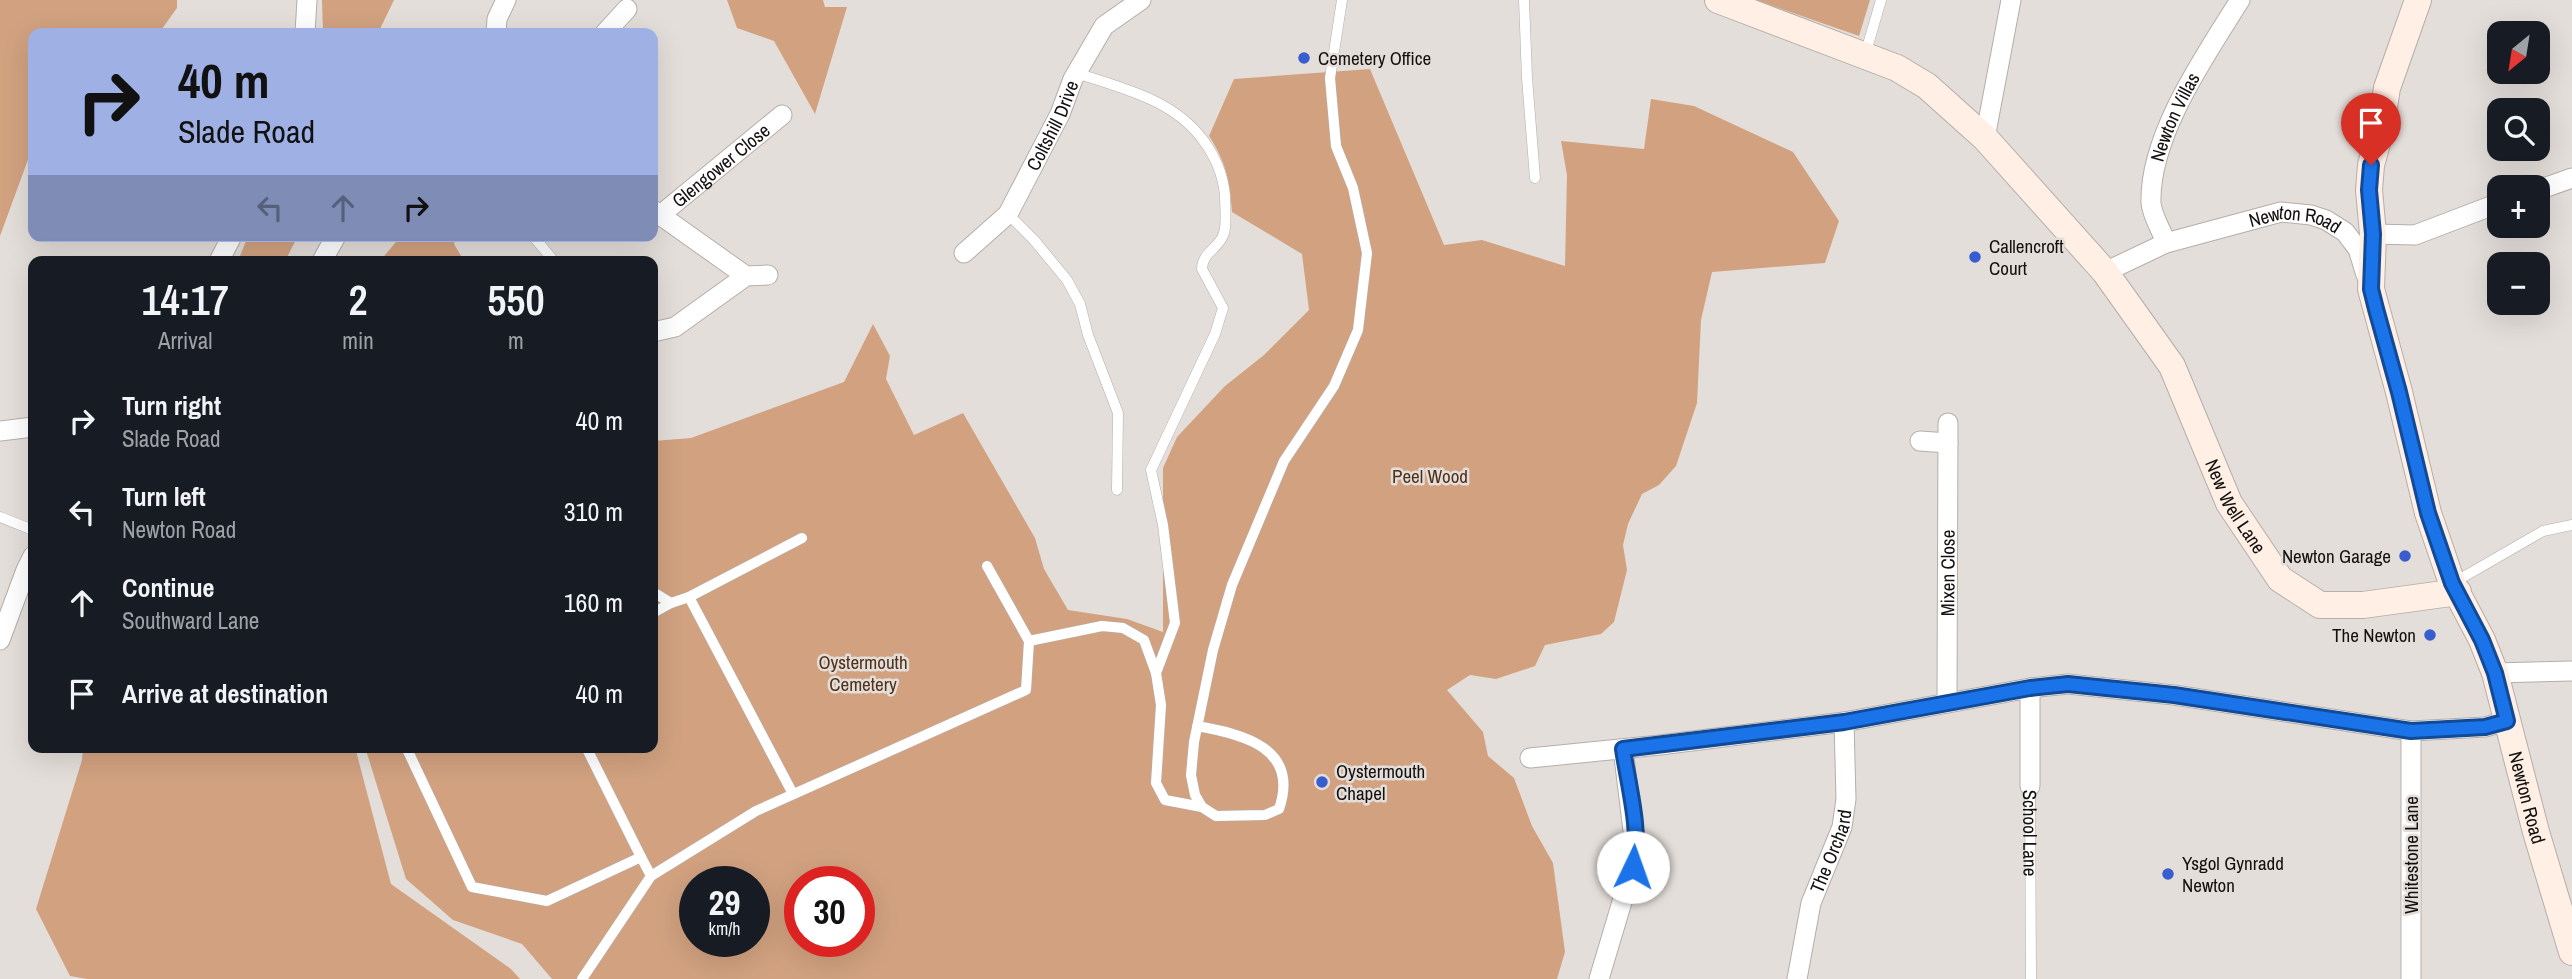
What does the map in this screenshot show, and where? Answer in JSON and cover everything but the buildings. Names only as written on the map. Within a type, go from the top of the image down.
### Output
[{"type":"street","points":[[304,28],[307,0]]},
{"type":"street","points":[[496,28],[496,19],[506,0]]},
{"type":"street","name":"Coltshill Drive","points":[[964,253],[1008,214],[1060,114],[1077,73],[1104,26],[1141,0]]},
{"type":"street","points":[[1718,0],[1897,68],[1927,86],[1984,138],[2105,272]]},
{"type":"street","points":[[1984,138],[2011,0]]},
{"type":"street","name":"Newton Villas","points":[[2166,243],[2151,206],[2154,163],[2169,124],[2240,0]]},
{"type":"street","points":[[2371,289],[2371,165],[2387,88],[2418,0]]},
{"type":"street","points":[[609,28],[628,9]]},
{"type":"street","name":"Glengower Close","points":[[658,211],[782,115]]},
{"type":"street","points":[[2550,186],[2572,178]]},
{"type":"street","points":[[2373,234],[2415,235],[2487,208]]},
{"type":"street","name":"Newton Road","points":[[2105,272],[2166,243],[2281,212],[2311,215],[2326,220],[2345,232],[2358,249],[2399,392],[2428,513],[2455,588],[2482,640],[2495,673],[2536,832],[2572,952]]},
{"type":"street","points":[[658,214],[746,276]]},
{"type":"street","name":"New Well Lane","points":[[2105,272],[2172,366],[2229,503],[2280,579],[2320,605],[2362,604],[2455,588]]},
{"type":"street","points":[[658,331],[675,327],[746,276],[768,275]]},
{"type":"street","name":"Mixen Close","points":[[1947,703],[1948,423]]},
{"type":"street","points":[[0,431],[28,428]]},
{"type":"street","points":[[1920,441],[1948,443]]},
{"type":"street","points":[[0,640],[28,566]]},
{"type":"street","points":[[2495,673],[2572,671]]},
{"type":"street","points":[[1530,758],[1844,722],[2030,688],[2068,684],[2102,685],[2411,731],[2485,727],[2507,721]]},
{"type":"street","name":"School Lane","points":[[2030,688],[2030,786]]},
{"type":"street","name":"The Orchard","points":[[1797,979],[1811,903],[1842,827],[1846,799],[1844,722]]},
{"type":"street","name":"Whitestone Lane","points":[[2411,731],[2411,979]]},
{"type":"street","points":[[1599,979],[1636,855],[1623,749]]},
{"type":"lane","points":[[1202,807],[1195,795],[1191,775],[1197,726],[1213,650],[1232,585],[1284,461],[1334,386],[1358,330],[1367,253],[1353,188],[1336,146],[1330,78],[1342,0]]},
{"type":"lane","points":[[1524,0],[1528,102],[1535,178]]},
{"type":"lane","points":[[1865,55],[1881,0]]},
{"type":"lane","points":[[1077,73],[1158,101],[1176,112],[1192,125],[1209,148],[1219,167],[1224,186],[1224,233],[1206,255],[1202,269],[1223,308],[1215,334],[1151,470],[1163,525],[1175,623],[1156,673]]},
{"type":"lane","points":[[1008,214],[1059,270],[1080,304],[1088,335],[1118,413],[1117,490]]},
{"type":"lane","points":[[538,242],[550,256]]},
{"type":"lane","points":[[0,517],[28,528]]},
{"type":"lane","points":[[2455,588],[2543,531],[2572,525]]},
{"type":"lane","points":[[658,610],[802,538]]},
{"type":"lane","points":[[582,979],[651,876],[735,823],[793,794],[1026,690],[1029,641],[987,566]]},
{"type":"lane","points":[[658,595],[671,603]]},
{"type":"lane","points":[[689,597],[793,794]]},
{"type":"lane","points":[[1029,641],[1102,626],[1123,628],[1143,640],[1156,673],[1161,705],[1156,783],[1166,800],[1202,807],[1216,816],[1265,814],[1279,809],[1283,786],[1279,762],[1260,743],[1230,732],[1197,726]]},
{"type":"lane","points":[[409,753],[472,887],[547,901],[641,857]]},
{"type":"lane","points":[[589,753],[651,876]]},
{"type":"lane","name":"School Lane","points":[[2030,786],[2031,979]]},
{"type":"green space","points":[[0,0],[177,0],[177,8],[163,28],[28,28],[28,160],[0,236]]},
{"type":"green space","points":[[322,0],[394,0],[380,28],[323,28]]},
{"type":"green space","points":[[727,0],[823,0],[825,7],[847,7],[815,114],[774,41],[737,28]]},
{"type":"green space","points":[[1756,0],[1870,0],[1859,36]]},
{"type":"green space","points":[[1370,69],[1444,245],[1482,240],[1565,266],[1567,175],[1561,141],[1644,149],[1651,99],[1694,106],[1793,152],[1839,221],[1825,263],[1712,272],[1701,320],[1697,403],[1676,466],[1659,485],[1642,494],[1628,524],[1623,545],[1627,570],[1614,622],[1601,634],[1545,645],[1535,666],[1496,679],[1470,675],[1447,690],[1483,732],[1488,756],[1514,778],[1532,826],[1553,863],[1565,952],[1557,979],[552,979],[522,944],[453,920],[406,879],[367,753],[658,753],[658,441],[691,438],[844,382],[873,324],[890,356],[886,379],[914,435],[963,413],[1035,538],[1044,569],[1068,610],[1127,619],[1163,632],[1163,468],[1177,437],[1225,386],[1264,355],[1309,310],[1302,254],[1232,212],[1226,172],[1209,136],[1234,79]]},
{"type":"green space","points":[[246,242],[295,242],[288,256],[240,256]]},
{"type":"green space","points":[[396,242],[454,242],[461,256],[384,256]]},
{"type":"green space","points":[[83,753],[357,753],[391,884],[511,969],[520,979],[87,979],[70,976],[36,909]]},
{"type":"place","name":"Cemetery Office","points":[[1304,58]]},
{"type":"place","name":"Callencroft Court","points":[[1975,257]]},
{"type":"place","name":"Newton Garage","points":[[2405,556]]},
{"type":"place","name":"The Newton","points":[[2430,635]]},
{"type":"place","name":"Oystermouth Chapel","points":[[1322,782]]},
{"type":"place","name":"Ysgol Gynradd Newton","points":[[2168,874]]},
{"type":"route","points":[[1633,867],[1636,837],[1623,749],[1844,722],[2030,688],[2068,684],[2102,685],[2411,731],[2485,727],[2507,721],[2495,673],[2482,640],[2452,583],[2428,513],[2371,289],[2371,165]]},
{"type":"park label","name":"Peel Wood","points":[[1430,476]]},
{"type":"park label","name":"Oystermouth Cemetery","points":[[863,673]]}]
